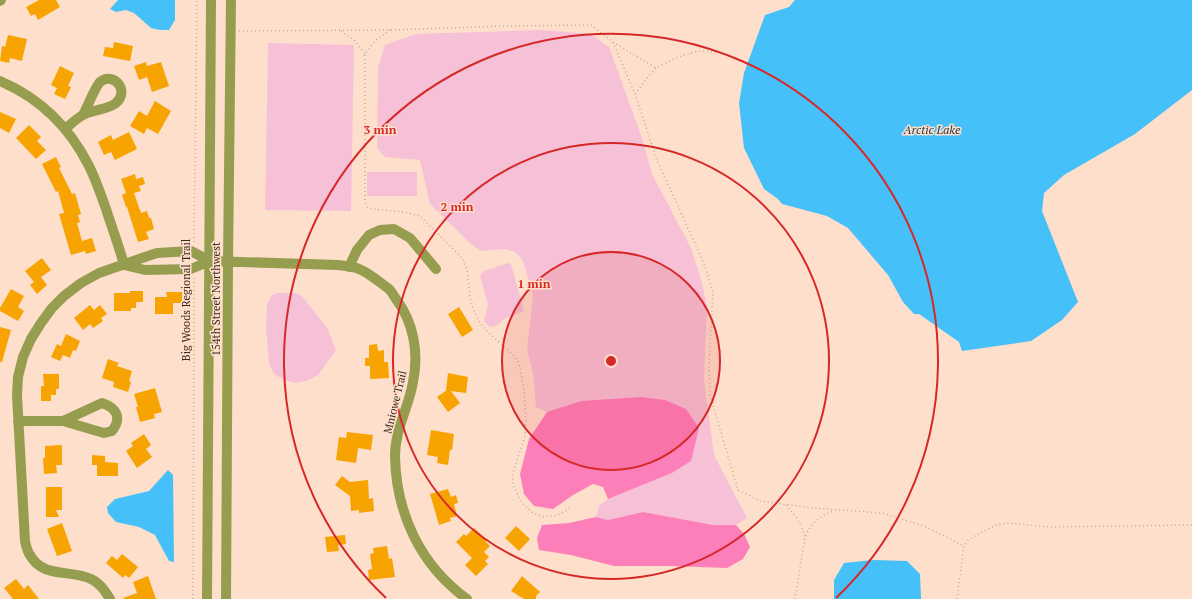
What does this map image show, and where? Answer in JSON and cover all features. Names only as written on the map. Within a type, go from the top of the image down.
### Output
[{"type":"street","name":"154th Street Northwest","points":[[207,599],[211,0]]},
{"type":"street","name":"154th Street Northwest","points":[[226,599],[231,0]]},
{"type":"street","points":[[0,81],[20,90],[56,118],[80,151],[90,167],[118,242],[124,265]]},
{"type":"street","points":[[65,129],[83,115]]},
{"type":"street","points":[[349,267],[357,250],[368,235],[380,230],[394,229],[410,238],[436,269]]},
{"type":"street","points":[[110,599],[103,589],[91,579],[77,575],[50,572],[38,565],[30,556],[25,541],[17,394],[18,377],[23,357],[40,323],[52,308],[64,296],[81,283],[99,273],[157,253],[191,251],[210,261]]},
{"type":"street","points":[[124,265],[145,270],[191,269],[210,261]]},
{"type":"street","name":"Mniowe Trail","points":[[210,261],[338,265],[358,268],[390,290],[402,307],[412,328],[415,345],[416,365],[413,384],[398,429],[395,454],[396,480],[402,505],[408,525],[422,552],[439,574],[456,591],[468,599]]},
{"type":"street","points":[[18,421],[63,421],[104,433],[112,431],[116,425],[117,416],[114,410],[108,405],[102,403],[63,421]]},
{"type":"path","name":"Big Woods Regional Trail","points":[[194,253],[197,0]]},
{"type":"path","points":[[239,31],[390,30],[591,25],[613,42],[656,68]]},
{"type":"path","points":[[340,30],[354,40],[365,54]]},
{"type":"path","points":[[390,30],[375,41],[365,54],[365,202],[367,207],[372,209],[404,212],[420,216],[463,259],[467,270],[470,297],[474,311],[480,323],[486,331],[514,356],[519,363],[524,389],[526,419],[524,436],[513,473],[513,485],[522,503],[533,513],[544,517],[558,516],[572,507]]},
{"type":"path","points":[[613,42],[635,94],[657,160],[705,266],[713,292],[709,364],[710,395],[738,490],[760,501],[835,510],[882,513],[924,526],[964,546]]},
{"type":"path","points":[[635,94],[656,68],[678,57],[698,51],[717,52]]},
{"type":"path","name":"Big Woods Regional Trail","points":[[193,599],[194,268]]},
{"type":"path","points":[[786,504],[797,516],[805,537]]},
{"type":"path","points":[[795,599],[805,537],[809,528],[821,516],[835,510]]},
{"type":"path","points":[[957,599],[964,546],[970,539],[996,525],[1008,523],[1051,527],[1192,525]]},
{"type":"shaded area","points":[[543,30],[590,34],[609,47],[642,138],[652,174],[691,248],[702,283],[707,307],[704,380],[714,455],[747,518],[736,525],[713,525],[643,512],[608,520],[596,517],[599,506],[608,499],[672,473],[691,461],[581,401],[547,412],[536,407],[533,373],[527,351],[533,295],[523,261],[515,252],[504,249],[481,251],[472,245],[430,204],[420,160],[385,157],[377,148],[378,67],[385,45],[416,34]]},
{"type":"shaded area","points":[[268,43],[354,45],[351,211],[265,210]]},
{"type":"shaded area","points":[[367,172],[417,172],[417,196],[367,196]]},
{"type":"shaded area","points":[[508,263],[511,264],[524,311],[504,319],[496,326],[490,327],[484,321],[488,304],[480,276],[484,271]]},
{"type":"shaded area","points":[[277,293],[295,293],[301,295],[327,328],[336,350],[318,375],[307,381],[295,383],[284,380],[274,374],[269,364],[266,328],[267,305],[272,295]]},
{"type":"shaded area","points":[[641,397],[665,400],[686,409],[699,428],[691,461],[672,473],[608,499],[603,487],[593,484],[573,495],[553,509],[534,506],[524,494],[520,474],[529,439],[547,412],[581,401]]},
{"type":"shaded area","points":[[643,512],[713,525],[736,525],[744,534],[750,547],[743,559],[727,568],[614,566],[571,555],[539,550],[537,538],[542,525],[569,523],[596,517],[608,520]]},
{"type":"water","points":[[118,0],[175,0],[175,20],[169,30],[151,28],[134,13],[126,10],[116,12],[110,9]]},
{"type":"water","name":"Arctic Lake","points":[[795,0],[1192,0],[1192,90],[1135,134],[1064,175],[1044,193],[1042,211],[1078,302],[1062,320],[1031,341],[962,351],[959,342],[919,314],[914,314],[903,302],[888,275],[848,228],[827,216],[782,204],[778,199],[764,189],[744,148],[739,103],[744,73],[765,15],[789,7]]},
{"type":"water","points":[[168,470],[173,475],[174,562],[169,561],[155,535],[139,527],[116,522],[108,513],[107,507],[115,499],[149,491]]},
{"type":"water","points":[[873,560],[907,561],[920,574],[921,599],[834,599],[834,580],[844,563]]},
{"type":"building","points":[[39,0],[56,0],[60,7],[38,20],[35,14],[31,16],[26,7]]},
{"type":"building","points":[[8,35],[27,39],[22,61],[10,58],[9,63],[0,61],[2,46],[5,47]]},
{"type":"building","points":[[114,42],[133,46],[130,61],[103,56],[105,47],[113,48]]},
{"type":"building","points":[[146,62],[147,66],[161,62],[169,86],[152,92],[147,77],[139,80],[134,66]]},
{"type":"building","points":[[60,66],[74,73],[68,86],[71,87],[65,99],[54,94],[57,88],[51,85]]},
{"type":"building","points":[[155,101],[171,111],[158,134],[147,128],[144,134],[130,126],[139,111],[147,116]]},
{"type":"building","points":[[0,112],[16,119],[9,133],[0,128]]},
{"type":"building","points":[[29,125],[41,137],[37,141],[46,150],[36,159],[16,138]]},
{"type":"building","points":[[129,132],[137,149],[115,160],[111,152],[104,155],[98,142],[111,135],[113,140]]},
{"type":"building","points":[[56,157],[61,167],[59,168],[72,194],[75,193],[81,214],[78,215],[80,222],[77,223],[82,241],[92,238],[96,251],[86,254],[85,251],[71,255],[59,214],[64,213],[58,191],[56,192],[42,164]]},
{"type":"building","points":[[135,174],[136,179],[143,177],[145,184],[139,186],[141,191],[134,193],[141,213],[147,211],[154,229],[146,232],[149,239],[138,242],[122,195],[126,193],[121,179]]},
{"type":"building","points":[[42,258],[51,270],[41,277],[47,285],[37,294],[30,285],[34,282],[25,271]]},
{"type":"building","points":[[11,289],[24,296],[18,307],[24,311],[18,321],[0,311],[0,308]]},
{"type":"building","points":[[130,291],[143,291],[143,302],[136,302],[136,308],[131,308],[131,311],[114,311],[114,293],[130,293]]},
{"type":"building","points":[[166,292],[182,292],[182,303],[173,303],[173,314],[155,314],[155,297],[167,297]]},
{"type":"building","points":[[90,305],[94,310],[100,305],[107,314],[101,318],[103,321],[93,328],[90,324],[83,330],[74,318]]},
{"type":"building","points":[[459,307],[473,330],[462,337],[448,314]]},
{"type":"building","points":[[0,327],[11,330],[2,362],[0,362]]},
{"type":"building","points":[[66,334],[80,341],[76,351],[73,350],[70,358],[63,355],[60,361],[51,357],[57,344],[61,346]]},
{"type":"building","points":[[377,344],[378,351],[384,350],[384,362],[388,362],[389,378],[370,379],[370,366],[365,366],[365,358],[369,358],[369,345]]},
{"type":"building","points":[[108,359],[119,363],[117,366],[132,371],[128,392],[113,387],[114,382],[102,378]]},
{"type":"building","points":[[448,373],[468,377],[466,393],[451,391],[460,403],[448,412],[437,397],[447,390]]},
{"type":"building","points":[[43,374],[59,374],[59,389],[56,389],[56,395],[51,395],[51,401],[41,401],[41,386],[44,386]]},
{"type":"building","points":[[155,388],[162,412],[154,414],[155,418],[140,422],[134,394]]},
{"type":"building","points":[[431,430],[454,434],[448,465],[437,463],[438,457],[427,455]]},
{"type":"building","points":[[347,432],[373,435],[371,450],[358,448],[356,463],[336,460],[339,437],[346,438]]},
{"type":"building","points":[[144,434],[151,445],[146,449],[152,457],[137,468],[126,451],[133,446],[131,443]]},
{"type":"building","points":[[62,445],[62,465],[56,465],[57,473],[44,474],[43,458],[45,458],[45,446]]},
{"type":"building","points":[[92,455],[105,456],[105,462],[118,463],[118,476],[97,476],[97,465],[92,465]]},
{"type":"building","points":[[342,476],[350,482],[368,480],[369,499],[373,498],[374,511],[359,513],[359,510],[351,511],[350,496],[335,485]]},
{"type":"building","points":[[46,487],[62,487],[62,510],[56,510],[59,517],[46,517]]},
{"type":"building","points":[[448,489],[451,497],[456,495],[458,503],[454,504],[457,516],[450,518],[451,521],[439,525],[430,494]]},
{"type":"building","points":[[62,523],[72,551],[57,556],[47,529]]},
{"type":"building","points":[[516,526],[530,539],[519,551],[505,538]]},
{"type":"building","points":[[474,528],[487,540],[485,541],[490,546],[484,552],[489,557],[485,561],[488,564],[476,576],[465,565],[472,558],[456,542],[464,534],[466,536]]},
{"type":"building","points":[[345,535],[346,544],[338,545],[339,551],[327,552],[325,537]]},
{"type":"building","points":[[387,546],[389,559],[392,558],[395,577],[369,580],[368,570],[372,569],[370,554],[374,553],[373,548]]},
{"type":"building","points":[[122,554],[138,567],[129,578],[125,575],[123,578],[106,563],[112,556],[117,560]]},
{"type":"building","points":[[148,576],[156,599],[123,598],[137,593],[133,582]]},
{"type":"building","points":[[522,576],[540,592],[536,596],[536,599],[524,599],[511,591]]},
{"type":"building","points":[[16,579],[24,589],[28,585],[39,599],[13,599],[4,588]]}]
